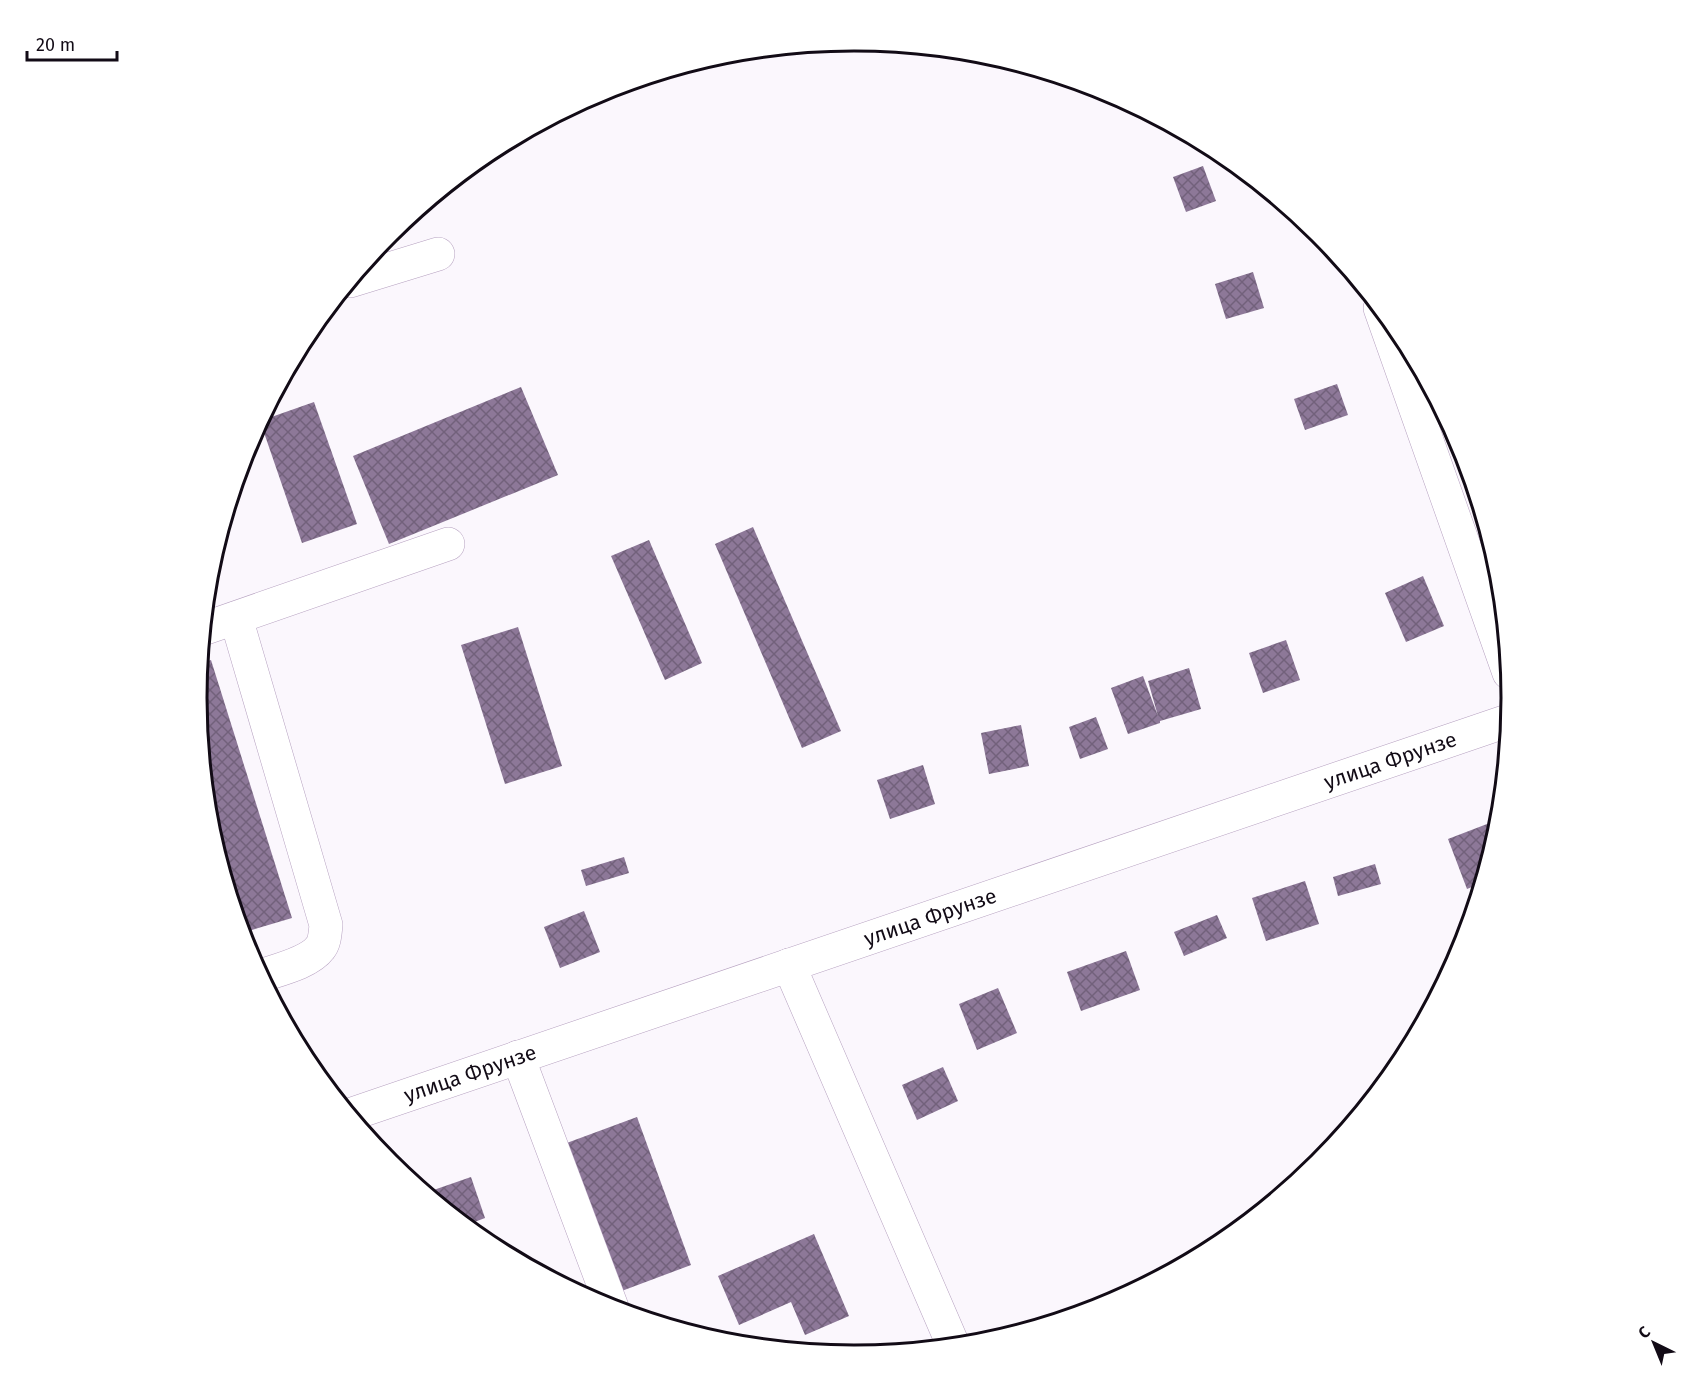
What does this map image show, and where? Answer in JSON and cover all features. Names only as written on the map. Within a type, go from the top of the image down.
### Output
[{"type":"street","points":[[363,277],[438,254]]},
{"type":"street","points":[[1390,336],[1499,644]]},
{"type":"street","points":[[211,626],[448,544]]},
{"type":"street","points":[[236,618],[326,925],[321,947],[310,958],[268,973]]},
{"type":"street","name":"улица Фрунзе","points":[[356,1112],[1501,723]]},
{"type":"street","points":[[789,965],[950,1338]]},
{"type":"street","points":[[518,1057],[608,1298]]},
{"type":"building","points":[[1203,166],[1216,201],[1186,212],[1173,177]]},
{"type":"building","points":[[1253,272],[1264,308],[1226,319],[1215,284]]},
{"type":"building","points":[[1337,384],[1348,415],[1305,430],[1294,399]]},
{"type":"building","points":[[521,387],[558,475],[389,544],[353,456]]},
{"type":"building","points":[[314,402],[357,524],[302,543],[264,433],[271,417]]},
{"type":"building","points":[[753,527],[841,731],[802,748],[715,544]]},
{"type":"building","points":[[649,540],[702,663],[665,680],[611,556]]},
{"type":"building","points":[[1423,576],[1444,626],[1406,642],[1385,593]]},
{"type":"building","points":[[518,627],[562,766],[505,784],[461,645]]},
{"type":"building","points":[[1286,640],[1300,680],[1263,693],[1249,653]]},
{"type":"building","points":[[211,660],[292,918],[250,930],[229,866],[212,783],[206,698],[208,661]]},
{"type":"building","points":[[1189,668],[1201,709],[1160,721],[1160,723],[1128,734],[1111,688],[1143,676],[1158,716],[1148,681]]},
{"type":"building","points":[[1096,717],[1108,749],[1080,759],[1069,727]]},
{"type":"building","points":[[1021,725],[1029,766],[989,774],[981,733]]},
{"type":"building","points":[[923,765],[935,804],[890,819],[877,780]]},
{"type":"building","points":[[1487,824],[1488,828],[1473,887],[1467,889],[1448,839]]},
{"type":"building","points":[[624,857],[629,873],[586,886],[581,870]]},
{"type":"building","points":[[1375,864],[1381,884],[1338,896],[1333,877]]},
{"type":"building","points":[[1305,881],[1319,924],[1266,941],[1252,898]]},
{"type":"building","points":[[584,911],[600,952],[560,968],[544,927]]},
{"type":"building","points":[[1217,915],[1227,938],[1184,956],[1174,932]]},
{"type":"building","points":[[1126,951],[1140,990],[1081,1011],[1067,972]]},
{"type":"building","points":[[998,988],[1017,1033],[977,1050],[959,1004]]},
{"type":"building","points":[[943,1067],[958,1101],[917,1120],[902,1085]]},
{"type":"building","points":[[637,1117],[691,1265],[619,1292],[564,1144]]},
{"type":"building","points":[[471,1177],[485,1218],[474,1222],[433,1190]]},
{"type":"building","points":[[814,1234],[849,1316],[805,1335],[791,1302],[739,1325],[718,1276]]}]
